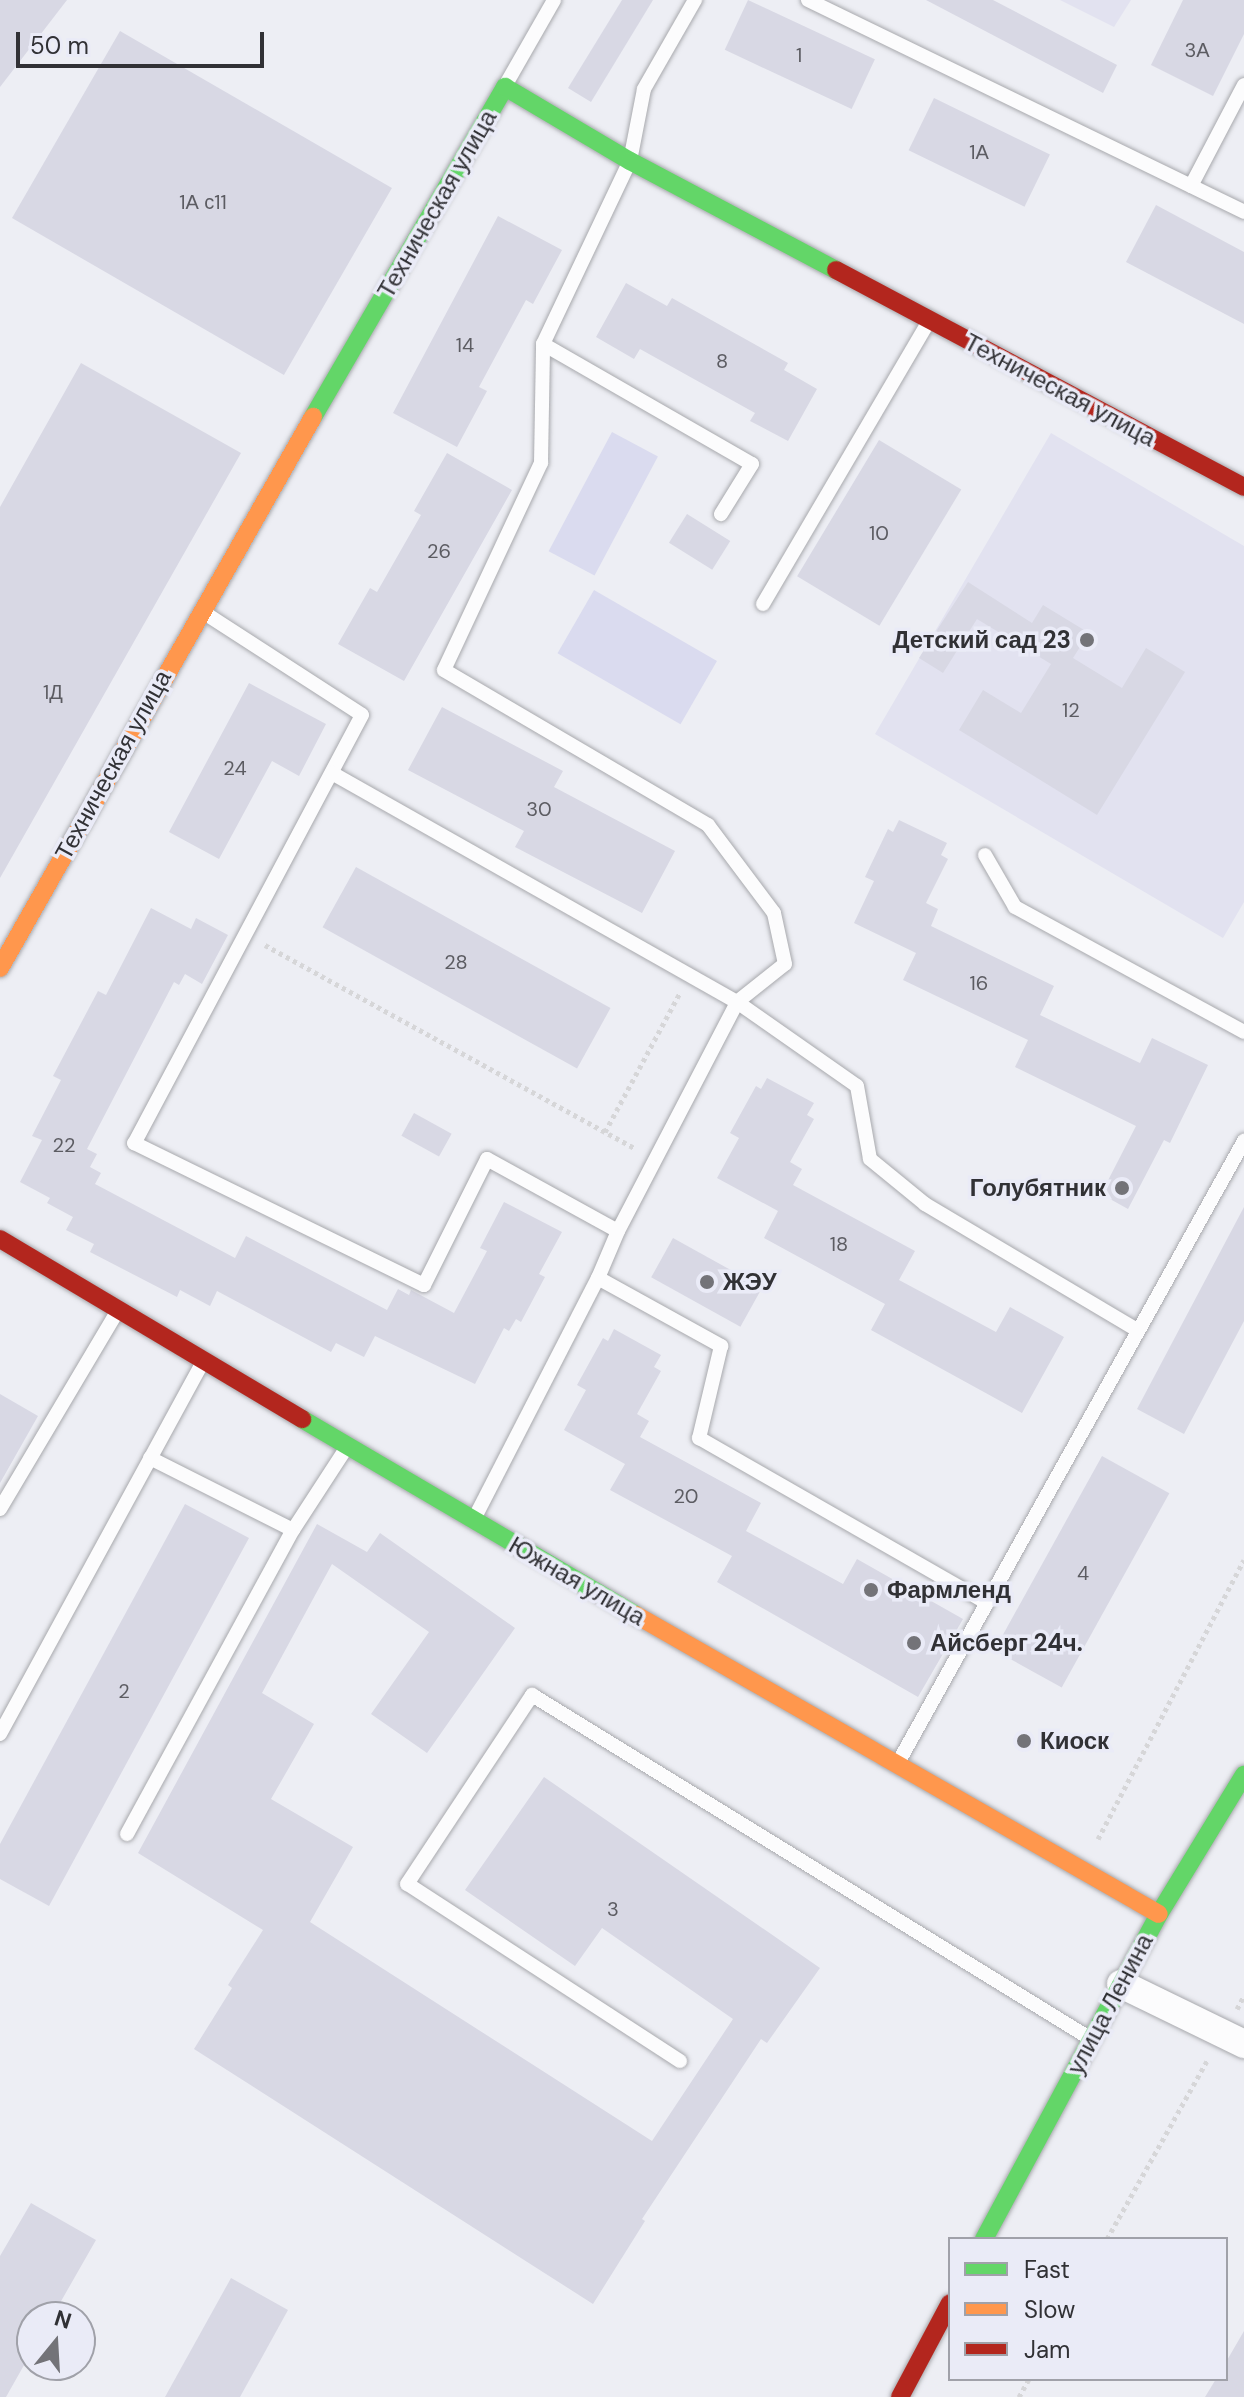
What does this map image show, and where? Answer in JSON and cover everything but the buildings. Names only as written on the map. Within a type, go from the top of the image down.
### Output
[{"type":"street","name":"Техническая улица","points":[[0,968],[200,610],[505,87],[630,161],[1244,487]]},
{"type":"street","name":"Южная улица","points":[[0,1239],[473,1521],[1159,1914]]},
{"type":"street","name":"улица Ленина","points":[[985,2237],[1159,1914],[1244,1775]]},
{"type":"street","points":[[1121,1984],[1233,2038]]},
{"type":"street","points":[[900,2397],[948,2307]]},
{"type":"lane","points":[[505,87],[554,0]]},
{"type":"lane","points":[[473,1521],[737,1002],[785,964],[774,913],[708,825],[444,670],[541,463],[543,344],[630,161],[644,89],[695,0]]},
{"type":"lane","points":[[808,0],[1244,212]]},
{"type":"lane","points":[[1191,186],[1244,85]]},
{"type":"lane","points":[[763,604],[929,321]]},
{"type":"lane","points":[[543,344],[752,464],[721,514]]},
{"type":"lane","points":[[200,610],[362,715],[134,1143],[424,1285],[487,1159],[618,1231]]},
{"type":"lane","points":[[332,773],[737,1002],[857,1086],[870,1159],[914,1195],[1137,1330]]},
{"type":"lane","points":[[985,855],[1015,907],[1244,1032]]},
{"type":"lane","points":[[896,1765],[1244,1141]]},
{"type":"lane","points":[[598,1278],[721,1346],[699,1438],[987,1603]]},
{"type":"lane","points":[[0,1509],[118,1310]]},
{"type":"lane","points":[[0,1734],[203,1360]]},
{"type":"lane","points":[[127,1834],[293,1530],[347,1447]]},
{"type":"lane","points":[[150,1458],[293,1530]]},
{"type":"lane","points":[[680,2061],[407,1884],[532,1695],[1091,2039]]},
{"type":"path","points":[[246,935],[655,1159]]},
{"type":"path","points":[[605,1132],[690,975]]},
{"type":"path","points":[[1081,1870],[1244,1560]]},
{"type":"path","points":[[1108,2237],[1233,2038]]},
{"type":"shaded area","points":[[1060,0],[1131,0],[1114,27]]},
{"type":"shaded area","points":[[612,432],[658,456],[595,576],[549,551]]},
{"type":"shaded area","name":"Детский сад 23","points":[[1051,433],[1244,546],[1244,902],[1223,938],[875,734]]},
{"type":"shaded area","points":[[594,590],[717,661],[680,724],[558,653]]},
{"type":"traffic: fast","points":[[313,417],[505,87],[630,161],[836,270]]},
{"type":"traffic: fast","points":[[302,1419],[636,1615]]},
{"type":"traffic: fast","points":[[985,2237],[1159,1914],[1244,1775]]},
{"type":"traffic: slow","points":[[0,968],[313,417]]},
{"type":"traffic: slow","points":[[636,1615],[1159,1914]]},
{"type":"traffic: jam","points":[[836,270],[1244,487]]},
{"type":"traffic: jam","points":[[0,1239],[302,1419]]},
{"type":"traffic: jam","points":[[900,2397],[948,2307]]},
{"type":"place","name":"Детский сад 23","points":[[1087,640]]},
{"type":"place","name":"Голубятник","points":[[1122,1188]]},
{"type":"place","name":"ЖЭУ","points":[[707,1282]]},
{"type":"place","name":"Фармленд","points":[[871,1590]]},
{"type":"place","name":"Айсберг 24ч.","points":[[914,1643]]},
{"type":"place","name":"Киоск","points":[[1024,1741]]}]
